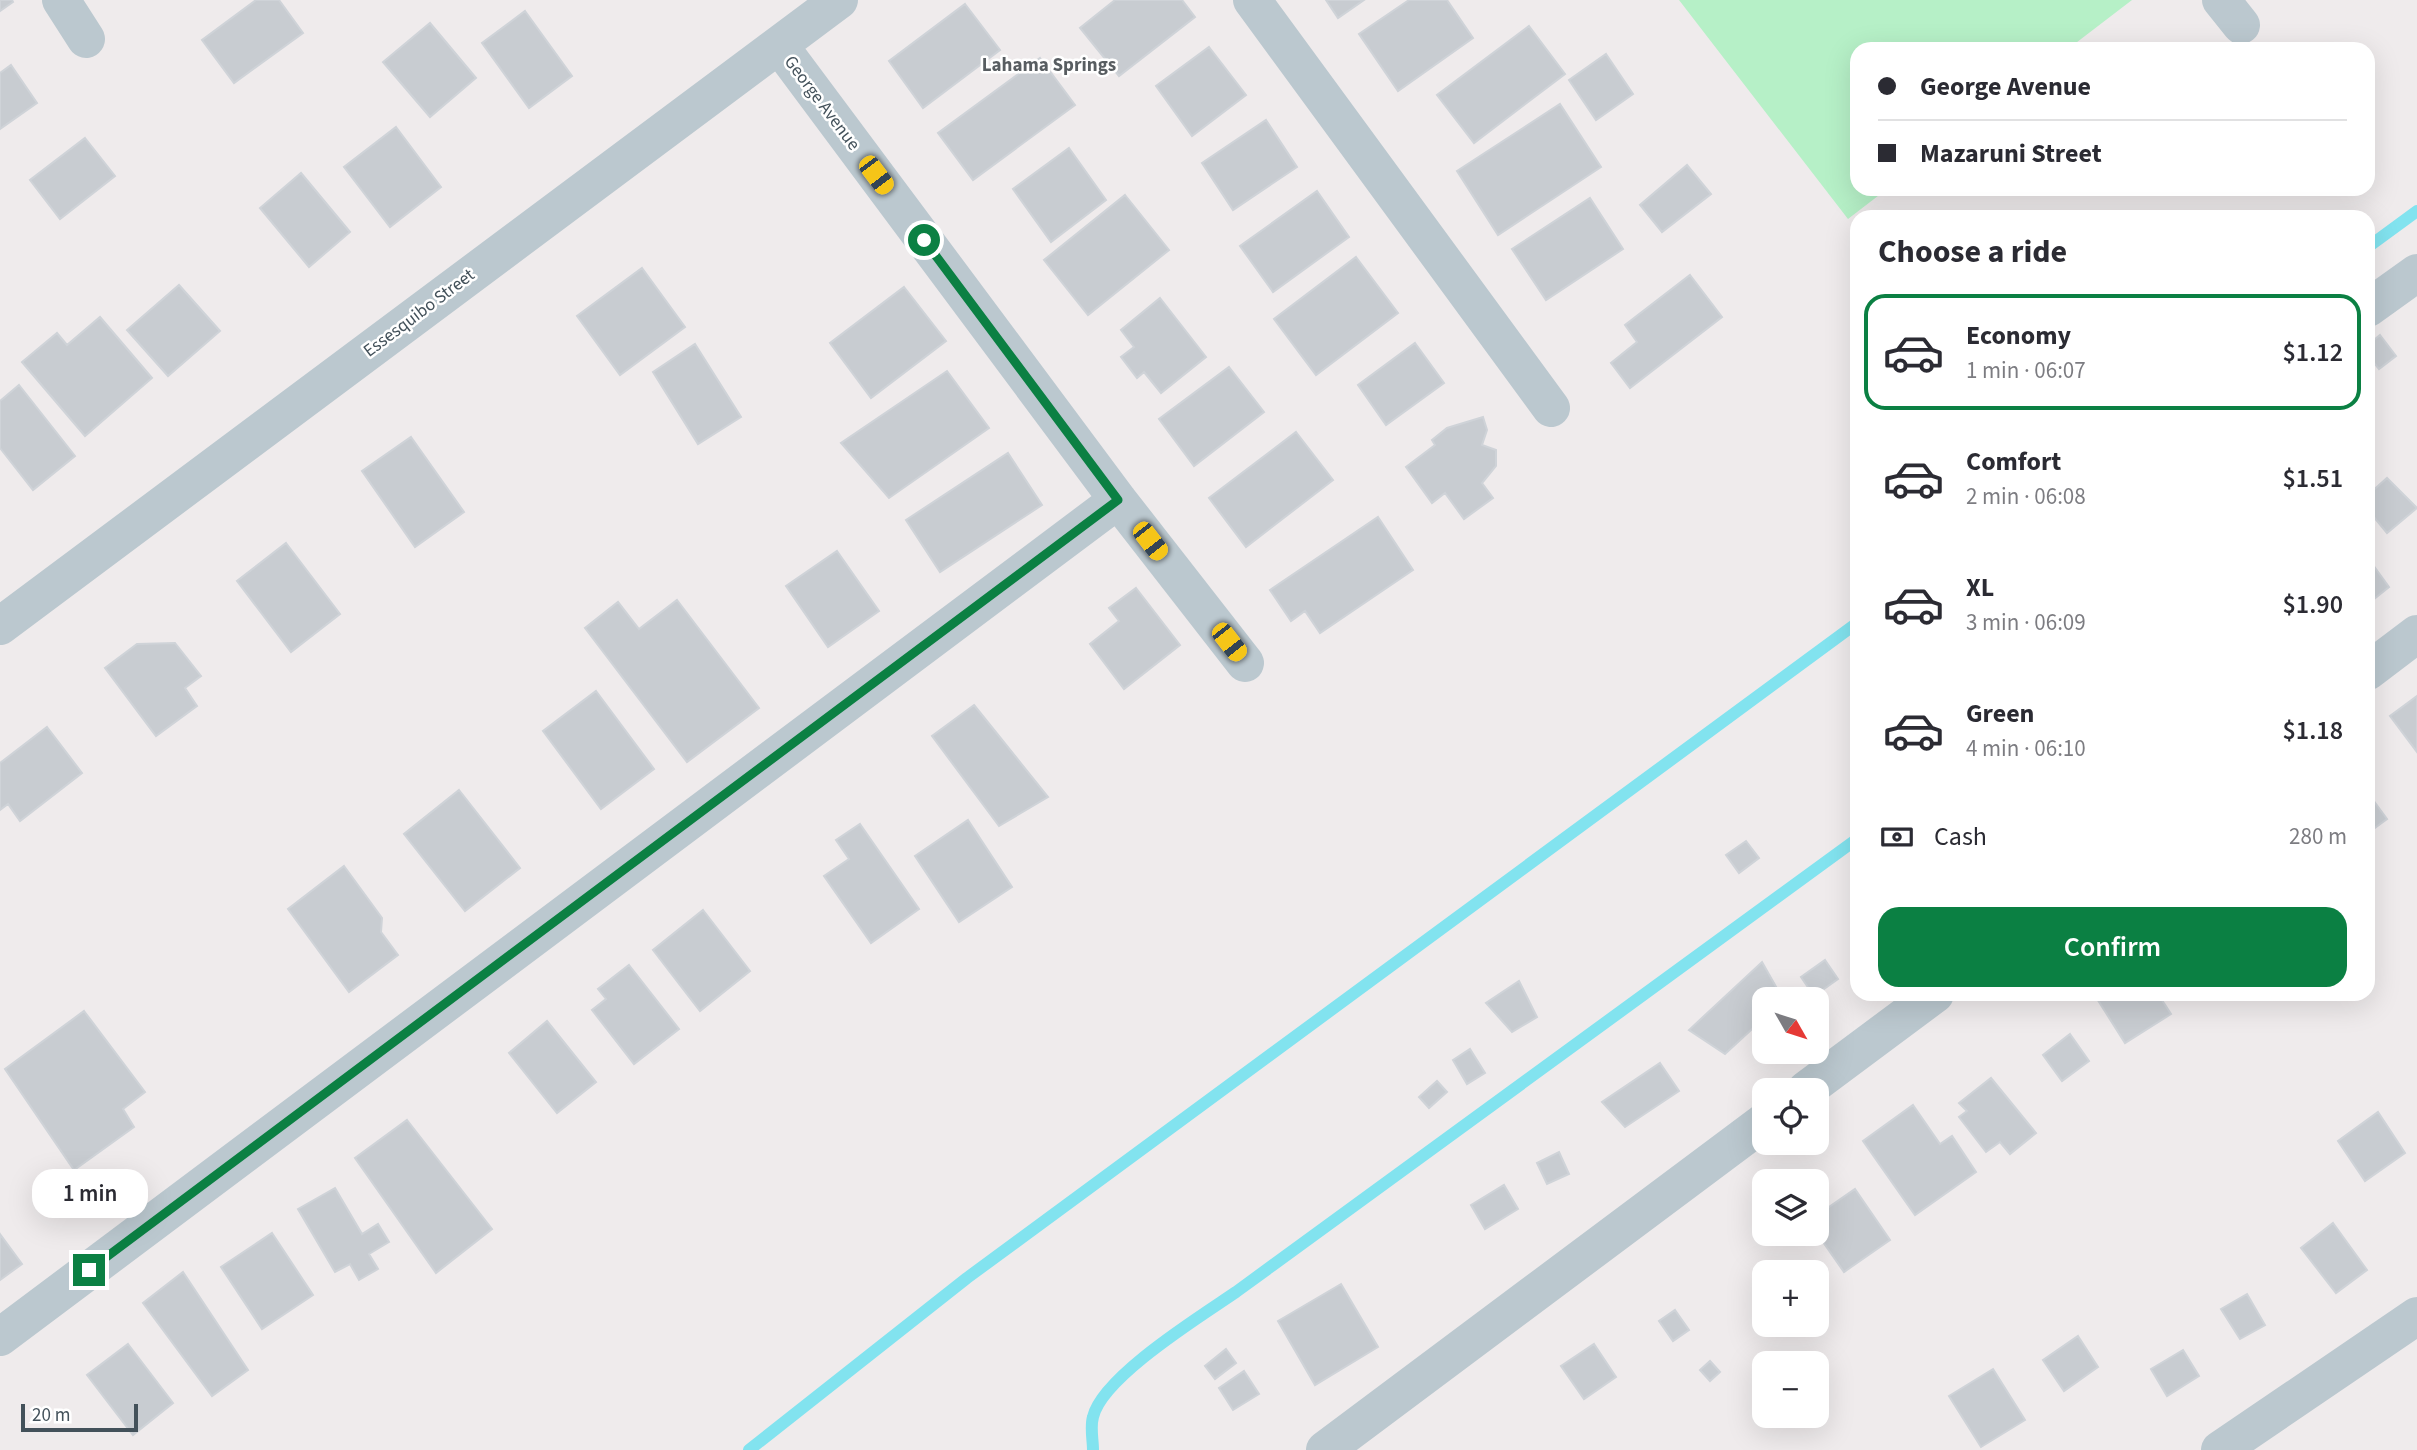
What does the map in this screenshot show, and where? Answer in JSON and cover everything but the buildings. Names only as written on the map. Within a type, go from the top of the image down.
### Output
[{"type":"street","points":[[61,0],[86,39]]},
{"type":"street","name":"Essesquibo Street","points":[[0,626],[839,0]]},
{"type":"street","points":[[1252,0],[1551,408]]},
{"type":"street","name":"George Avenue","points":[[779,45],[1118,500],[1245,663]]},
{"type":"street","points":[[2375,303],[2417,273]]},
{"type":"street","points":[[0,1337],[1118,500]]},
{"type":"street","points":[[2375,666],[2417,634]]},
{"type":"street","points":[[1822,1078],[1926,1001]]},
{"type":"street","points":[[1325,1450],[1752,1131]]},
{"type":"street","points":[[2220,1450],[2417,1316]]},
{"type":"green space","points":[[1679,0],[2132,0],[2077,42],[1850,42],[1850,196],[1878,196],[1860,210],[1850,210],[1848,219]]},
{"type":"waterway","points":[[2375,242],[2417,211]]},
{"type":"waterway","points":[[749,1450],[967,1278],[1850,628]]},
{"type":"waterway","points":[[1093,1450],[1092,1421],[1100,1401],[1114,1384],[1155,1348],[1236,1292],[1850,844]]},
{"type":"district","name":"Lahama Springs","points":[[1049,65]]},
{"type":"route","points":[[89,1270],[1118,500],[924,240]]}]
